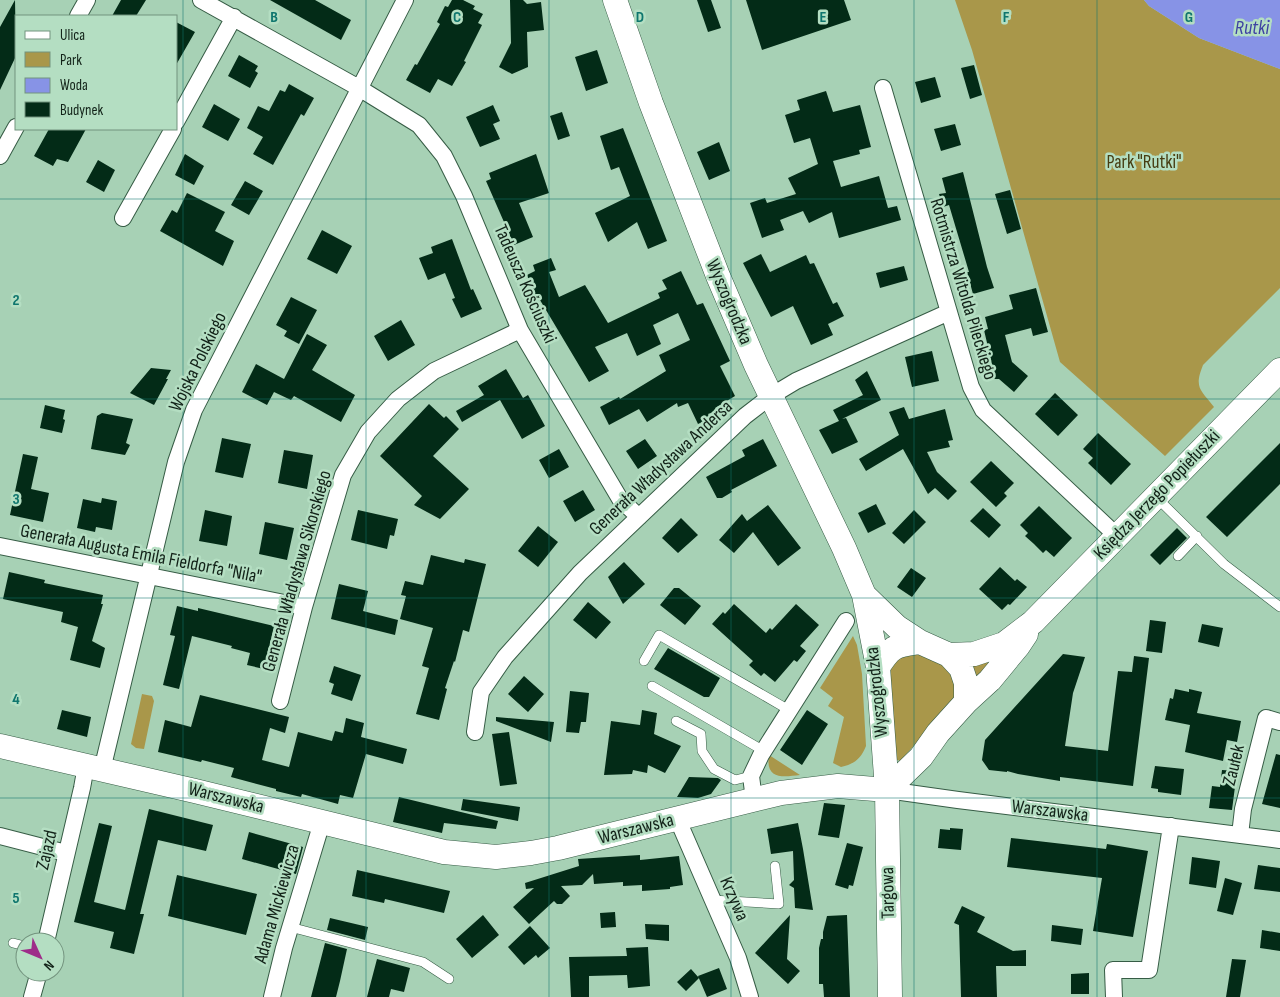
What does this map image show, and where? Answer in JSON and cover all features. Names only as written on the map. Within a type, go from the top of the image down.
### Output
[{"type":"street","points":[[79,15],[87,0]]},
{"type":"street","name":"Tadeusza Kościuszki","points":[[201,0],[359,88],[419,125],[444,156],[464,196],[520,330],[620,499],[639,517]]},
{"type":"street","name":"Wojska Polskiego","points":[[94,768],[150,576],[176,462],[194,410],[405,0]]},
{"type":"street","name":"Wyszogrodzka","points":[[615,0],[651,103],[718,276],[756,365],[844,548],[864,595],[878,667],[887,790]]},
{"type":"street","points":[[178,118],[234,17]]},
{"type":"street","name":"Rotmistrza Witolda Pileckiego","points":[[882,88],[971,387],[983,410],[1116,536]]},
{"type":"street","points":[[0,156],[15,128]]},
{"type":"street","points":[[123,218],[172,130]]},
{"type":"street","name":"Generała Władysława Andersa","points":[[475,732],[481,692],[505,657],[580,573],[745,416],[771,396],[796,381],[949,312]]},
{"type":"street","name":"Generała Władysława Sikorskiego","points":[[280,701],[304,607],[343,475],[368,432],[398,399],[434,371],[520,330]]},
{"type":"street","name":"Księdza Jerzego Popiełuszki","points":[[949,655],[974,654],[1004,644],[1033,622],[1280,370]]},
{"type":"street","name":"Generała Augusta Emila Fieldorfa \"Nila\"","points":[[0,546],[304,607]]},
{"type":"street","name":"Wyszogrodzka","points":[[864,595],[897,627],[920,642],[949,655]]},
{"type":"street","points":[[754,800],[751,776],[789,710],[846,621]]},
{"type":"street","name":"Księdza Jerzego Popiełuszki","points":[[887,790],[921,757],[938,733],[966,702],[990,680],[1018,646],[1033,622]]},
{"type":"street","points":[[878,667],[887,653],[897,646],[920,642]]},
{"type":"street","points":[[949,655],[961,668],[966,683],[966,702]]},
{"type":"street","name":"Zaułek","points":[[1240,836],[1243,809],[1266,718],[1280,722]]},
{"type":"street","name":"Warszawska","points":[[0,746],[444,852],[496,857],[530,854],[558,848],[781,793],[812,788],[844,786],[1280,840]]},
{"type":"street","name":"Zajazd","points":[[48,932],[82,788],[94,768]]},
{"type":"street","name":"Targowa","points":[[887,790],[890,997]]},
{"type":"street","name":"Krzywa","points":[[677,818],[738,958],[750,997]]},
{"type":"street","name":"Adama Mickiewicza","points":[[272,997],[290,927],[322,822]]},
{"type":"street","points":[[1114,997],[1113,970],[1149,970],[1171,826]]},
{"type":"street","points":[[0,836],[66,853]]},
{"type":"street","points":[[32,997],[36,982]]},
{"type":"lane","points":[[1155,496],[1224,564],[1280,607]]},
{"type":"lane","points":[[1178,556],[1197,536]]},
{"type":"lane","points":[[644,661],[659,635],[789,710]]},
{"type":"lane","points":[[652,686],[764,751]]},
{"type":"lane","points":[[676,721],[701,734],[702,750],[714,769],[735,780],[751,776]]},
{"type":"lane","points":[[712,900],[780,904],[775,866]]},
{"type":"lane","points":[[290,927],[423,962],[449,979]]},
{"type":"green space","name":"Park \"Rutki\"","points":[[955,0],[1144,0],[1149,6],[1199,38],[1280,69],[1280,288],[1203,365],[1199,379],[1200,388],[1214,407],[1165,456],[1060,362],[972,50]]},
{"type":"green space","points":[[853,636],[857,645],[862,674],[866,746],[856,760],[841,767],[833,763],[844,717],[828,706],[833,698],[820,688]]},
{"type":"green space","points":[[914,652],[943,665],[951,671],[957,683],[955,698],[900,761],[895,759],[889,670],[895,659]]},
{"type":"green space","points":[[999,652],[974,684],[972,660]]},
{"type":"green space","points":[[142,694],[152,696],[154,701],[144,749],[136,748],[131,744]]},
{"type":"green space","points":[[769,755],[800,775],[782,776],[773,773],[768,763]]},
{"type":"water","name":"Rutki","points":[[1144,0],[1280,0],[1280,69],[1199,38],[1149,6]]},
{"type":"building","points":[[15,0],[15,58],[0,90],[0,27]]},
{"type":"building","points":[[121,0],[146,0],[137,15],[113,15]]},
{"type":"building","points":[[270,0],[315,0],[351,20],[341,40]]},
{"type":"building","points":[[452,0],[463,0],[475,6],[473,9],[483,14],[478,23],[482,25],[464,61],[466,62],[452,86],[438,79],[430,93],[406,80],[415,64],[417,65],[440,24],[437,22],[445,6],[448,7]]},
{"type":"building","points":[[510,0],[523,0],[527,4],[541,2],[544,30],[527,32],[528,67],[512,74],[499,67],[511,43]]},
{"type":"building","points":[[697,0],[711,0],[721,28],[708,32]]},
{"type":"building","points":[[746,0],[844,0],[851,20],[762,50]]},
{"type":"building","points":[[178,23],[195,32],[178,62]]},
{"type":"building","points":[[597,50],[608,83],[586,91],[575,57]]},
{"type":"building","points":[[239,55],[258,66],[255,71],[258,73],[250,88],[228,76]]},
{"type":"building","points":[[974,65],[982,95],[970,99],[961,68]]},
{"type":"building","points":[[935,77],[941,97],[921,103],[915,82]]},
{"type":"building","points":[[289,84],[314,98],[304,116],[301,114],[273,165],[253,154],[263,137],[247,128],[258,106],[269,111],[280,90],[285,92]]},
{"type":"building","points":[[826,91],[833,112],[860,105],[871,147],[859,150],[860,154],[833,161],[841,187],[879,176],[888,208],[897,206],[901,220],[839,238],[832,212],[809,223],[803,211],[780,220],[784,230],[762,238],[750,203],[765,198],[767,203],[796,194],[788,178],[818,164],[810,138],[794,143],[785,115],[800,110],[797,100]]},
{"type":"building","points":[[214,104],[240,119],[228,141],[202,127]]},
{"type":"building","points":[[493,105],[500,121],[493,124],[500,139],[480,147],[466,117]]},
{"type":"building","points":[[562,112],[570,136],[558,140],[550,116]]},
{"type":"building","points":[[955,124],[961,145],[941,151],[934,129]]},
{"type":"building","points":[[623,128],[667,241],[648,249],[637,222],[608,242],[595,213],[630,196],[619,167],[611,170],[600,136]]},
{"type":"building","points":[[48,130],[85,130],[68,162],[57,159],[53,166],[34,156]]},
{"type":"building","points":[[719,142],[730,171],[709,180],[697,152]]},
{"type":"building","points":[[185,154],[204,166],[194,185],[175,175]]},
{"type":"building","points":[[536,154],[549,193],[519,203],[533,237],[514,245],[486,181],[491,179],[489,173]]},
{"type":"building","points":[[98,160],[115,170],[104,192],[86,182]]},
{"type":"building","points":[[963,172],[994,288],[973,294],[967,272],[969,272],[949,205],[943,207],[939,194],[946,193],[942,178]]},
{"type":"building","points":[[245,181],[263,191],[249,215],[231,205]]},
{"type":"building","points":[[1010,190],[1021,229],[1007,234],[995,194]]},
{"type":"building","points":[[187,193],[225,212],[215,231],[234,241],[223,266],[160,231],[172,210],[177,213]]},
{"type":"building","points":[[322,230],[352,246],[337,274],[307,259]]},
{"type":"building","points":[[452,239],[471,290],[473,289],[482,309],[461,318],[452,299],[455,298],[445,273],[428,280],[419,258],[433,253],[431,247]]},
{"type":"building","points":[[761,254],[770,272],[806,255],[810,264],[814,263],[833,304],[837,302],[844,316],[828,324],[833,335],[811,345],[793,306],[771,317],[743,263]]},
{"type":"building","points":[[551,258],[556,270],[549,272],[559,297],[585,285],[608,323],[660,298],[658,293],[667,289],[662,280],[681,271],[697,305],[703,303],[730,361],[720,366],[735,396],[715,408],[716,411],[708,414],[710,418],[698,424],[688,403],[678,407],[677,403],[647,422],[639,409],[609,425],[600,407],[619,397],[620,399],[666,371],[659,355],[690,340],[678,313],[653,325],[661,344],[637,356],[627,333],[595,347],[609,371],[589,382],[537,295],[535,295],[527,275],[535,271],[533,265]]},
{"type":"building","points":[[904,266],[908,280],[880,288],[876,273]]},
{"type":"building","points":[[1036,288],[1048,332],[1033,336],[1031,328],[1005,335],[1012,362],[1028,376],[1014,392],[999,379],[986,379],[992,364],[984,330],[988,329],[985,317],[1013,309],[1009,295]]},
{"type":"building","points":[[291,297],[317,310],[299,344],[284,336],[287,331],[276,325]]},
{"type":"building","points":[[401,320],[415,345],[388,361],[374,336]]},
{"type":"building","points":[[307,334],[327,345],[312,370],[355,395],[341,422],[294,396],[291,400],[274,392],[267,405],[242,392],[256,364],[284,379]]},
{"type":"building","points":[[932,351],[939,381],[912,387],[905,357]]},
{"type":"building","points":[[151,368],[171,370],[154,405],[130,393]]},
{"type":"building","points":[[506,369],[523,398],[528,395],[545,426],[522,439],[500,400],[462,422],[456,411],[484,395],[478,386]]},
{"type":"building","points":[[867,371],[881,400],[842,419],[846,418],[858,442],[832,454],[819,430],[839,421],[833,410],[863,395],[855,380]]},
{"type":"building","points":[[1055,393],[1078,415],[1058,436],[1035,414]]},
{"type":"building","points":[[429,404],[444,418],[446,416],[459,429],[433,456],[469,489],[440,519],[414,505],[422,496],[380,456]]},
{"type":"building","points":[[45,405],[65,410],[62,433],[40,428]]},
{"type":"building","points":[[904,407],[909,419],[945,409],[953,440],[948,441],[950,447],[927,452],[937,472],[957,491],[948,500],[935,488],[928,494],[903,449],[866,471],[859,459],[899,435],[889,412]]},
{"type":"building","points":[[102,413],[133,419],[126,443],[130,445],[125,455],[91,449],[97,416]]},
{"type":"building","points":[[1098,433],[1131,464],[1111,485],[1088,463],[1093,458],[1083,449]]},
{"type":"building","points":[[222,438],[251,444],[243,478],[215,472]]},
{"type":"building","points":[[645,439],[657,456],[638,469],[626,451]]},
{"type":"building","points":[[763,439],[777,466],[731,490],[732,492],[722,498],[717,498],[706,477],[745,456],[742,450]]},
{"type":"building","points":[[1280,443],[1280,484],[1227,537],[1206,517]]},
{"type":"building","points":[[559,449],[569,467],[549,478],[539,460]]},
{"type":"building","points":[[284,450],[313,455],[307,489],[278,483]]},
{"type":"building","points":[[23,454],[38,457],[31,489],[49,493],[43,522],[10,515]]},
{"type":"building","points":[[991,461],[1014,483],[1004,493],[1007,496],[996,507],[970,482]]},
{"type":"building","points":[[583,490],[595,510],[575,522],[563,501]]},
{"type":"building","points":[[102,498],[117,501],[112,530],[96,527],[95,532],[77,528],[83,499],[101,503]]},
{"type":"building","points":[[876,504],[886,524],[868,533],[858,513]]},
{"type":"building","points":[[768,505],[801,548],[778,566],[753,532],[734,553],[719,540],[742,514],[747,521]]},
{"type":"building","points":[[1039,506],[1072,538],[1054,557],[1046,550],[1043,553],[1025,536],[1028,533],[1020,525]]},
{"type":"building","points":[[983,508],[1001,525],[989,538],[970,521]]},
{"type":"building","points":[[205,510],[232,516],[227,546],[199,541]]},
{"type":"building","points":[[358,510],[398,519],[394,536],[390,535],[387,549],[351,540]]},
{"type":"building","points":[[914,510],[926,522],[904,544],[892,533]]},
{"type":"building","points":[[681,518],[698,535],[678,553],[662,538]]},
{"type":"building","points":[[265,522],[294,528],[287,560],[259,554]]},
{"type":"building","points":[[538,526],[558,542],[538,567],[518,551]]},
{"type":"building","points":[[1177,528],[1187,538],[1160,565],[1150,555]]},
{"type":"building","points":[[431,555],[464,563],[465,559],[486,564],[469,632],[463,630],[455,662],[445,688],[447,689],[439,720],[416,714],[429,668],[422,666],[433,628],[400,619],[406,596],[401,595],[405,581],[423,585]]},
{"type":"building","points":[[624,562],[645,584],[623,604],[608,577]]},
{"type":"building","points":[[1000,567],[1015,581],[1017,579],[1027,587],[1010,605],[1008,604],[1002,610],[979,589]]},
{"type":"building","points":[[911,568],[926,578],[912,597],[897,587]]},
{"type":"building","points":[[9,572],[45,580],[44,583],[103,595],[101,604],[103,604],[92,641],[105,648],[100,668],[70,660],[78,627],[61,622],[63,612],[3,599]]},
{"type":"building","points":[[339,584],[368,591],[363,611],[398,620],[395,635],[331,619]]},
{"type":"building","points":[[674,588],[679,588],[701,606],[685,625],[660,605]]},
{"type":"building","points":[[588,602],[611,622],[596,639],[573,620]]},
{"type":"building","points":[[734,604],[766,633],[770,628],[772,630],[796,604],[819,625],[800,646],[806,651],[797,662],[794,660],[775,682],[764,673],[761,676],[749,665],[753,661],[712,624]]},
{"type":"building","points":[[177,606],[198,611],[198,608],[274,626],[264,669],[247,665],[250,653],[231,648],[232,646],[192,636],[179,689],[163,685],[175,636],[170,635]]},
{"type":"building","points":[[1150,620],[1166,622],[1162,653],[1146,651]]},
{"type":"building","points":[[1202,624],[1223,628],[1219,647],[1198,642]]},
{"type":"building","points":[[668,648],[720,678],[709,697],[704,697],[654,669]]},
{"type":"building","points":[[1063,654],[1085,657],[1073,693],[1065,746],[1108,751],[1118,671],[1132,672],[1134,656],[1149,658],[1133,786],[1060,777],[1060,781],[1007,771],[989,770],[982,760],[985,740]]},
{"type":"building","points":[[334,666],[361,675],[352,701],[331,694],[334,684],[329,682]]},
{"type":"building","points":[[524,676],[544,694],[528,712],[508,694]]},
{"type":"building","points":[[1175,689],[1189,692],[1189,689],[1202,692],[1197,713],[1241,721],[1237,742],[1227,740],[1223,761],[1185,752],[1190,725],[1165,720],[1170,698],[1173,699]]},
{"type":"building","points":[[570,691],[589,693],[586,722],[581,722],[579,733],[566,732]]},
{"type":"building","points":[[200,695],[289,717],[285,733],[270,728],[262,760],[289,767],[298,732],[332,741],[335,731],[343,733],[346,718],[364,723],[361,737],[407,749],[403,764],[366,754],[353,798],[340,795],[338,804],[302,794],[301,797],[276,791],[276,789],[231,777],[234,768],[158,752],[165,720],[191,727]]},
{"type":"building","points":[[62,710],[91,717],[87,737],[57,729]]},
{"type":"building","points":[[642,710],[657,713],[654,734],[681,746],[665,773],[648,765],[647,773],[633,770],[632,774],[604,775],[611,721],[640,725]]},
{"type":"building","points":[[807,710],[828,724],[802,765],[780,750]]},
{"type":"building","points":[[496,717],[554,722],[551,742],[496,721]]},
{"type":"building","points":[[509,732],[517,784],[500,786],[492,734]]},
{"type":"building","points":[[1276,754],[1280,755],[1280,808],[1262,804]]},
{"type":"building","points":[[1155,766],[1184,769],[1181,795],[1158,792],[1158,789],[1151,788]]},
{"type":"building","points":[[1222,770],[1237,771],[1232,810],[1209,808],[1212,786],[1220,787]]},
{"type":"building","points":[[689,777],[718,778],[721,780],[711,794],[698,798],[677,797]]},
{"type":"building","points":[[399,797],[498,821],[496,829],[444,823],[442,833],[393,822]]},
{"type":"building","points":[[463,799],[520,807],[518,821],[461,810]]},
{"type":"building","points":[[824,803],[845,805],[839,838],[818,835]]},
{"type":"building","points":[[149,809],[213,825],[206,851],[158,840],[140,914],[144,914],[134,954],[110,948],[114,932],[74,922],[99,823],[112,826],[94,902],[125,910]]},
{"type":"building","points":[[798,823],[813,910],[795,908],[794,888],[789,885],[794,880],[793,851],[771,854],[767,829]]},
{"type":"building","points":[[950,828],[963,829],[961,850],[938,848],[940,829],[950,830]]},
{"type":"building","points":[[249,832],[303,847],[296,874],[242,859]]},
{"type":"building","points":[[1011,838],[1106,849],[1107,844],[1148,851],[1133,937],[1093,931],[1102,878],[1007,867]]},
{"type":"building","points":[[847,843],[863,847],[853,886],[849,885],[848,889],[835,885]]},
{"type":"building","points":[[640,855],[640,860],[679,856],[683,885],[670,887],[670,889],[642,891],[642,885],[623,886],[623,882],[594,884],[593,874],[582,885],[561,886],[570,896],[562,904],[557,904],[554,901],[529,924],[513,907],[534,888],[526,889],[525,883],[579,866],[578,859]]},
{"type":"building","points":[[1192,857],[1220,861],[1216,888],[1189,884]]},
{"type":"building","points":[[1258,865],[1280,868],[1280,892],[1254,889]]},
{"type":"building","points":[[357,870],[450,891],[444,913],[385,899],[384,903],[352,896]]},
{"type":"building","points":[[177,875],[257,894],[246,935],[168,916]]},
{"type":"building","points":[[1225,878],[1242,883],[1233,915],[1217,911]]},
{"type":"building","points":[[962,906],[985,917],[977,932],[1013,951],[1026,950],[1026,966],[996,966],[997,997],[961,997],[959,925],[954,923]]},
{"type":"building","points":[[615,912],[616,927],[601,928],[600,913]]},
{"type":"building","points":[[483,915],[499,935],[472,958],[456,939]]},
{"type":"building","points":[[790,915],[787,959],[800,971],[788,984],[755,953]]},
{"type":"building","points":[[847,915],[850,997],[824,997],[823,984],[819,984],[819,948],[821,939],[823,939],[827,916]]},
{"type":"building","points":[[330,918],[368,927],[365,940],[327,930]]},
{"type":"building","points":[[645,924],[669,925],[669,941],[646,939]]},
{"type":"building","points":[[1052,925],[1083,929],[1081,945],[1051,941]]},
{"type":"building","points":[[530,926],[550,948],[538,958],[536,955],[524,965],[508,947]]},
{"type":"building","points":[[1262,930],[1280,933],[1280,951],[1260,948]]},
{"type":"building","points":[[325,943],[347,949],[336,997],[311,997]]},
{"type":"building","points":[[648,947],[650,986],[628,988],[627,975],[589,976],[589,997],[571,997],[569,957],[627,956],[626,948]]},
{"type":"building","points":[[377,959],[410,968],[404,992],[391,989],[389,997],[367,997]]},
{"type":"building","points":[[1232,959],[1246,960],[1240,997],[1226,997]]},
{"type":"building","points":[[719,968],[727,989],[707,997],[698,976]]},
{"type":"building","points":[[691,969],[699,978],[686,991],[677,982]]},
{"type":"building","points":[[1089,973],[1089,994],[1071,994],[1071,974]]}]
